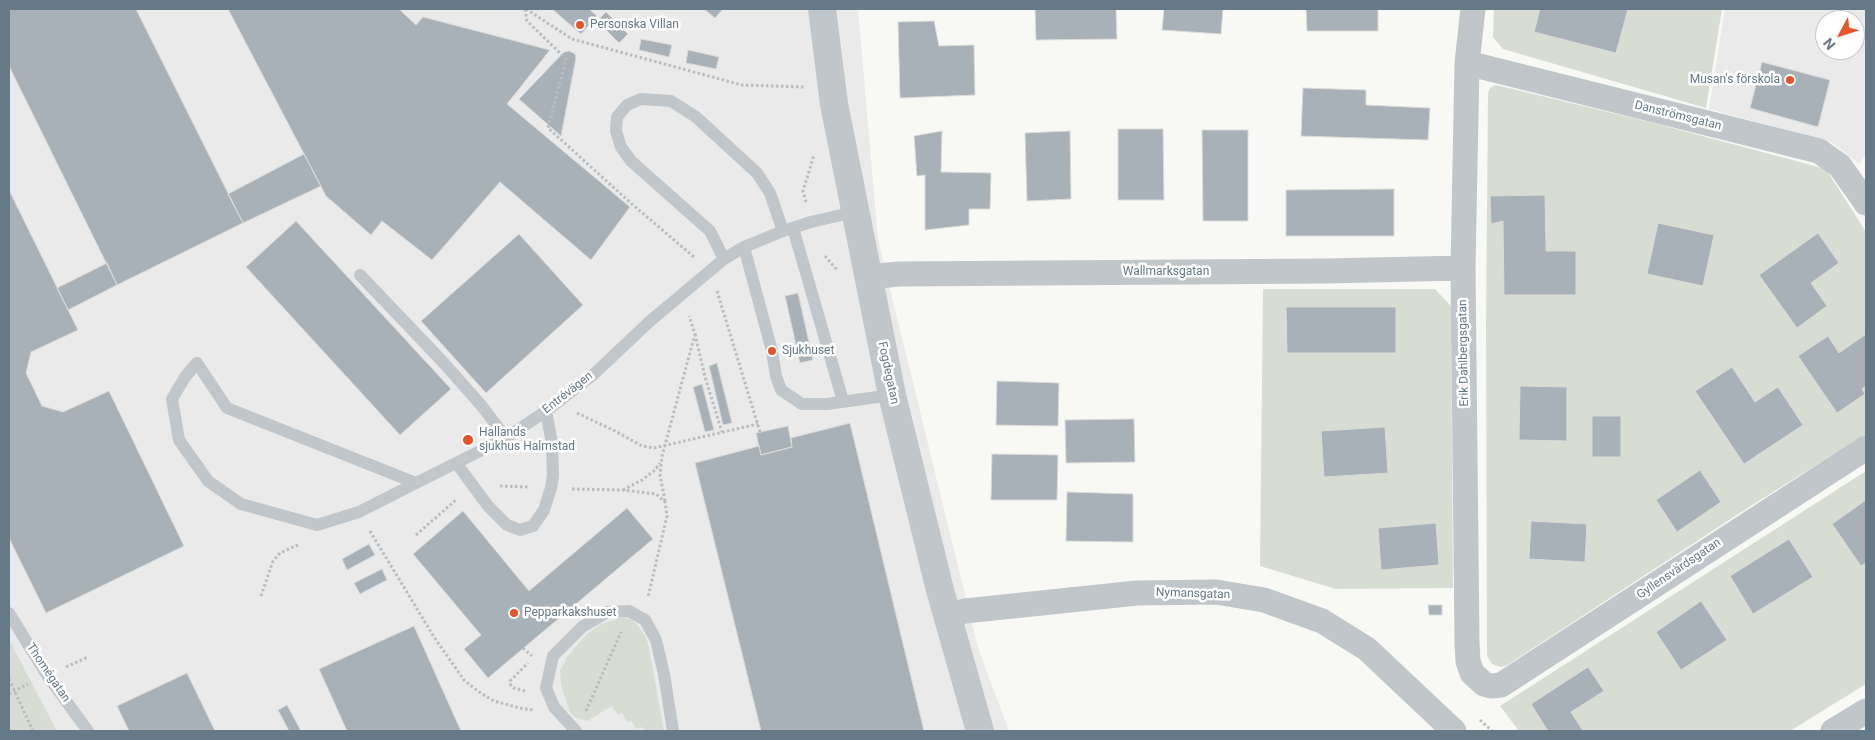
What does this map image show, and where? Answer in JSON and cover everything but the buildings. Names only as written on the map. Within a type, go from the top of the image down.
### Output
[{"type":"street","name":"Fogdegatan","points":[[822,9],[834,104],[892,395],[917,500],[980,731]]},
{"type":"street","name":"Erik Dahlbergsgatan","points":[[1473,9],[1467,64],[1463,268],[1468,661],[1472,673],[1484,684],[1490,686]]},
{"type":"street","name":"Danströmsgatan","points":[[1467,64],[1819,151],[1840,166],[1866,203]]},
{"type":"street","name":"Wallmarksgatan","points":[[870,278],[898,274],[1463,268]]},
{"type":"street","name":"Gyllensvärdsgatan","points":[[1490,686],[1501,685],[1866,448]]},
{"type":"street","name":"Nymansgatan","points":[[948,616],[965,611],[1137,593],[1216,592],[1264,600],[1322,621],[1367,649],[1440,726]]},
{"type":"street","points":[[1833,731],[1866,711]]},
{"type":"lane","points":[[724,259],[710,231],[631,161],[621,147],[616,131],[618,117],[626,105],[641,99],[671,101],[696,117],[757,173],[770,193],[788,229],[843,401]]},
{"type":"lane","name":"Entrévägen","points":[[416,483],[227,408],[197,363],[185,377],[172,399],[178,440],[208,480],[241,504],[316,524],[359,512],[506,438],[546,411],[594,374],[649,322],[710,270],[744,247],[788,229],[854,212]]},
{"type":"lane","points":[[744,247],[781,390],[802,404],[828,404],[892,395]]},
{"type":"lane","points":[[360,275],[442,361],[481,405],[506,438]]},
{"type":"lane","points":[[457,464],[488,506],[507,525],[520,530],[533,526],[544,510],[553,476],[552,443],[546,411]]},
{"type":"lane","points":[[576,731],[554,707],[546,688],[553,656],[582,626],[607,612],[629,611],[645,620],[656,640],[664,674],[673,731]]},
{"type":"lane","name":"Thomégatan","points":[[9,613],[47,675],[88,731]]},
{"type":"path","points":[[525,9],[527,21],[547,39]]},
{"type":"path","points":[[525,9],[572,39],[742,85],[808,87]]},
{"type":"path","points":[[710,270],[760,432]]},
{"type":"path","points":[[686,310],[695,334],[705,377],[722,432]]},
{"type":"path","points":[[623,490],[632,486],[659,466],[695,334]]},
{"type":"path","points":[[574,411],[642,446],[654,448],[758,424]]},
{"type":"path","points":[[645,620],[649,594],[668,516],[660,475],[662,456]]},
{"type":"path","points":[[416,535],[457,499],[474,487],[492,485],[623,490],[656,494],[665,502]]},
{"type":"path","points":[[359,512],[434,637],[464,680],[478,692],[494,701],[520,708],[539,710],[554,707]]},
{"type":"path","points":[[576,731],[629,611]]},
{"type":"path","points":[[523,648],[534,658]]},
{"type":"path","points":[[9,679],[33,731]]},
{"type":"path","points":[[1476,717],[1492,731]]},
{"type":"shaded area","name":"Hallands sjukhus Halmstad","points":[[9,9],[858,9],[878,240],[978,648],[1009,731],[57,731],[9,639]]},
{"type":"shaded area","points":[[1494,9],[1722,9],[1706,108],[1503,49],[1493,37]]},
{"type":"shaded area","name":"Musan's förskola","points":[[1725,9],[1866,9],[1866,155],[1859,164],[1831,142],[1709,109]]},
{"type":"shaded area","points":[[1496,85],[1654,123],[1826,169],[1866,232],[1866,434],[1749,507],[1506,666],[1501,667],[1492,664],[1487,656],[1486,324],[1488,93],[1490,88]]},
{"type":"shaded area","points":[[1263,289],[1435,289],[1451,306],[1453,588],[1336,589],[1260,566]]},
{"type":"shaded area","points":[[1866,471],[1866,684],[1790,731],[1519,731],[1500,706]]},
{"type":"shaded area","points":[[622,617],[636,623],[648,643],[664,731],[646,731],[642,727],[637,729],[631,721],[627,722],[622,713],[618,715],[612,706],[587,721],[574,717],[570,712],[561,685],[560,671],[567,657],[587,634],[600,625]]},
{"type":"shaded area","points":[[9,639],[57,731],[9,731]]},
{"type":"place","name":"Personska Villan","points":[[580,25]]},
{"type":"place","name":"Musan's förskola","points":[[1790,80]]},
{"type":"place","name":"Sjukhuset","points":[[772,351]]},
{"type":"place","name":"Hallands sjukhus Halmstad","points":[[468,440]]},
{"type":"place","name":"Pepparkakshuset","points":[[514,613]]}]
